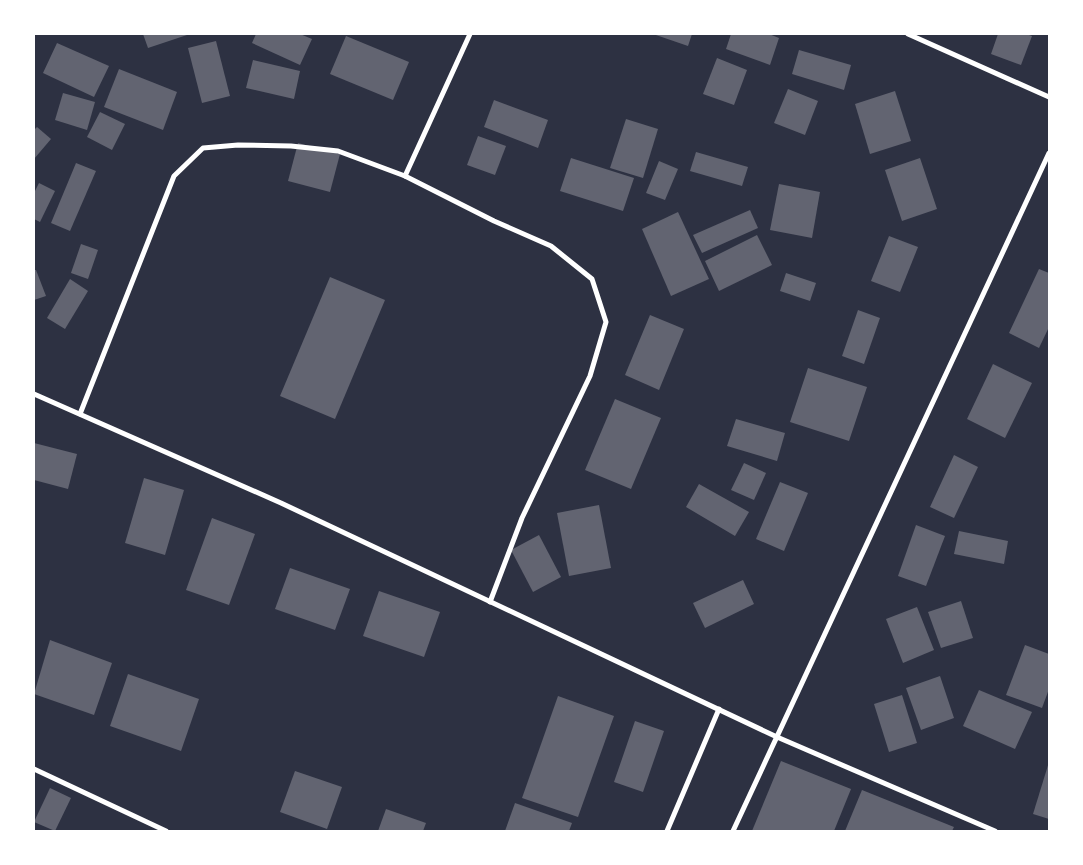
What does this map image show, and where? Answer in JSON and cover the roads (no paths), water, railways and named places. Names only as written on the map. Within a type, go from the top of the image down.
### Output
[{"type":"street","points":[[406,176],[470,34]]},
{"type":"street","points":[[908,34],[1049,97]]},
{"type":"street","points":[[80,414],[174,176],[203,148],[238,145],[290,146],[338,151],[406,176],[494,221],[551,246],[592,279],[606,322],[590,376],[522,518],[490,602]]},
{"type":"street","points":[[733,831],[1049,153]]},
{"type":"street","points":[[34,394],[281,503],[776,737],[995,831]]},
{"type":"street","points":[[667,831],[719,709]]},
{"type":"street","points":[[34,769],[166,831]]}]
